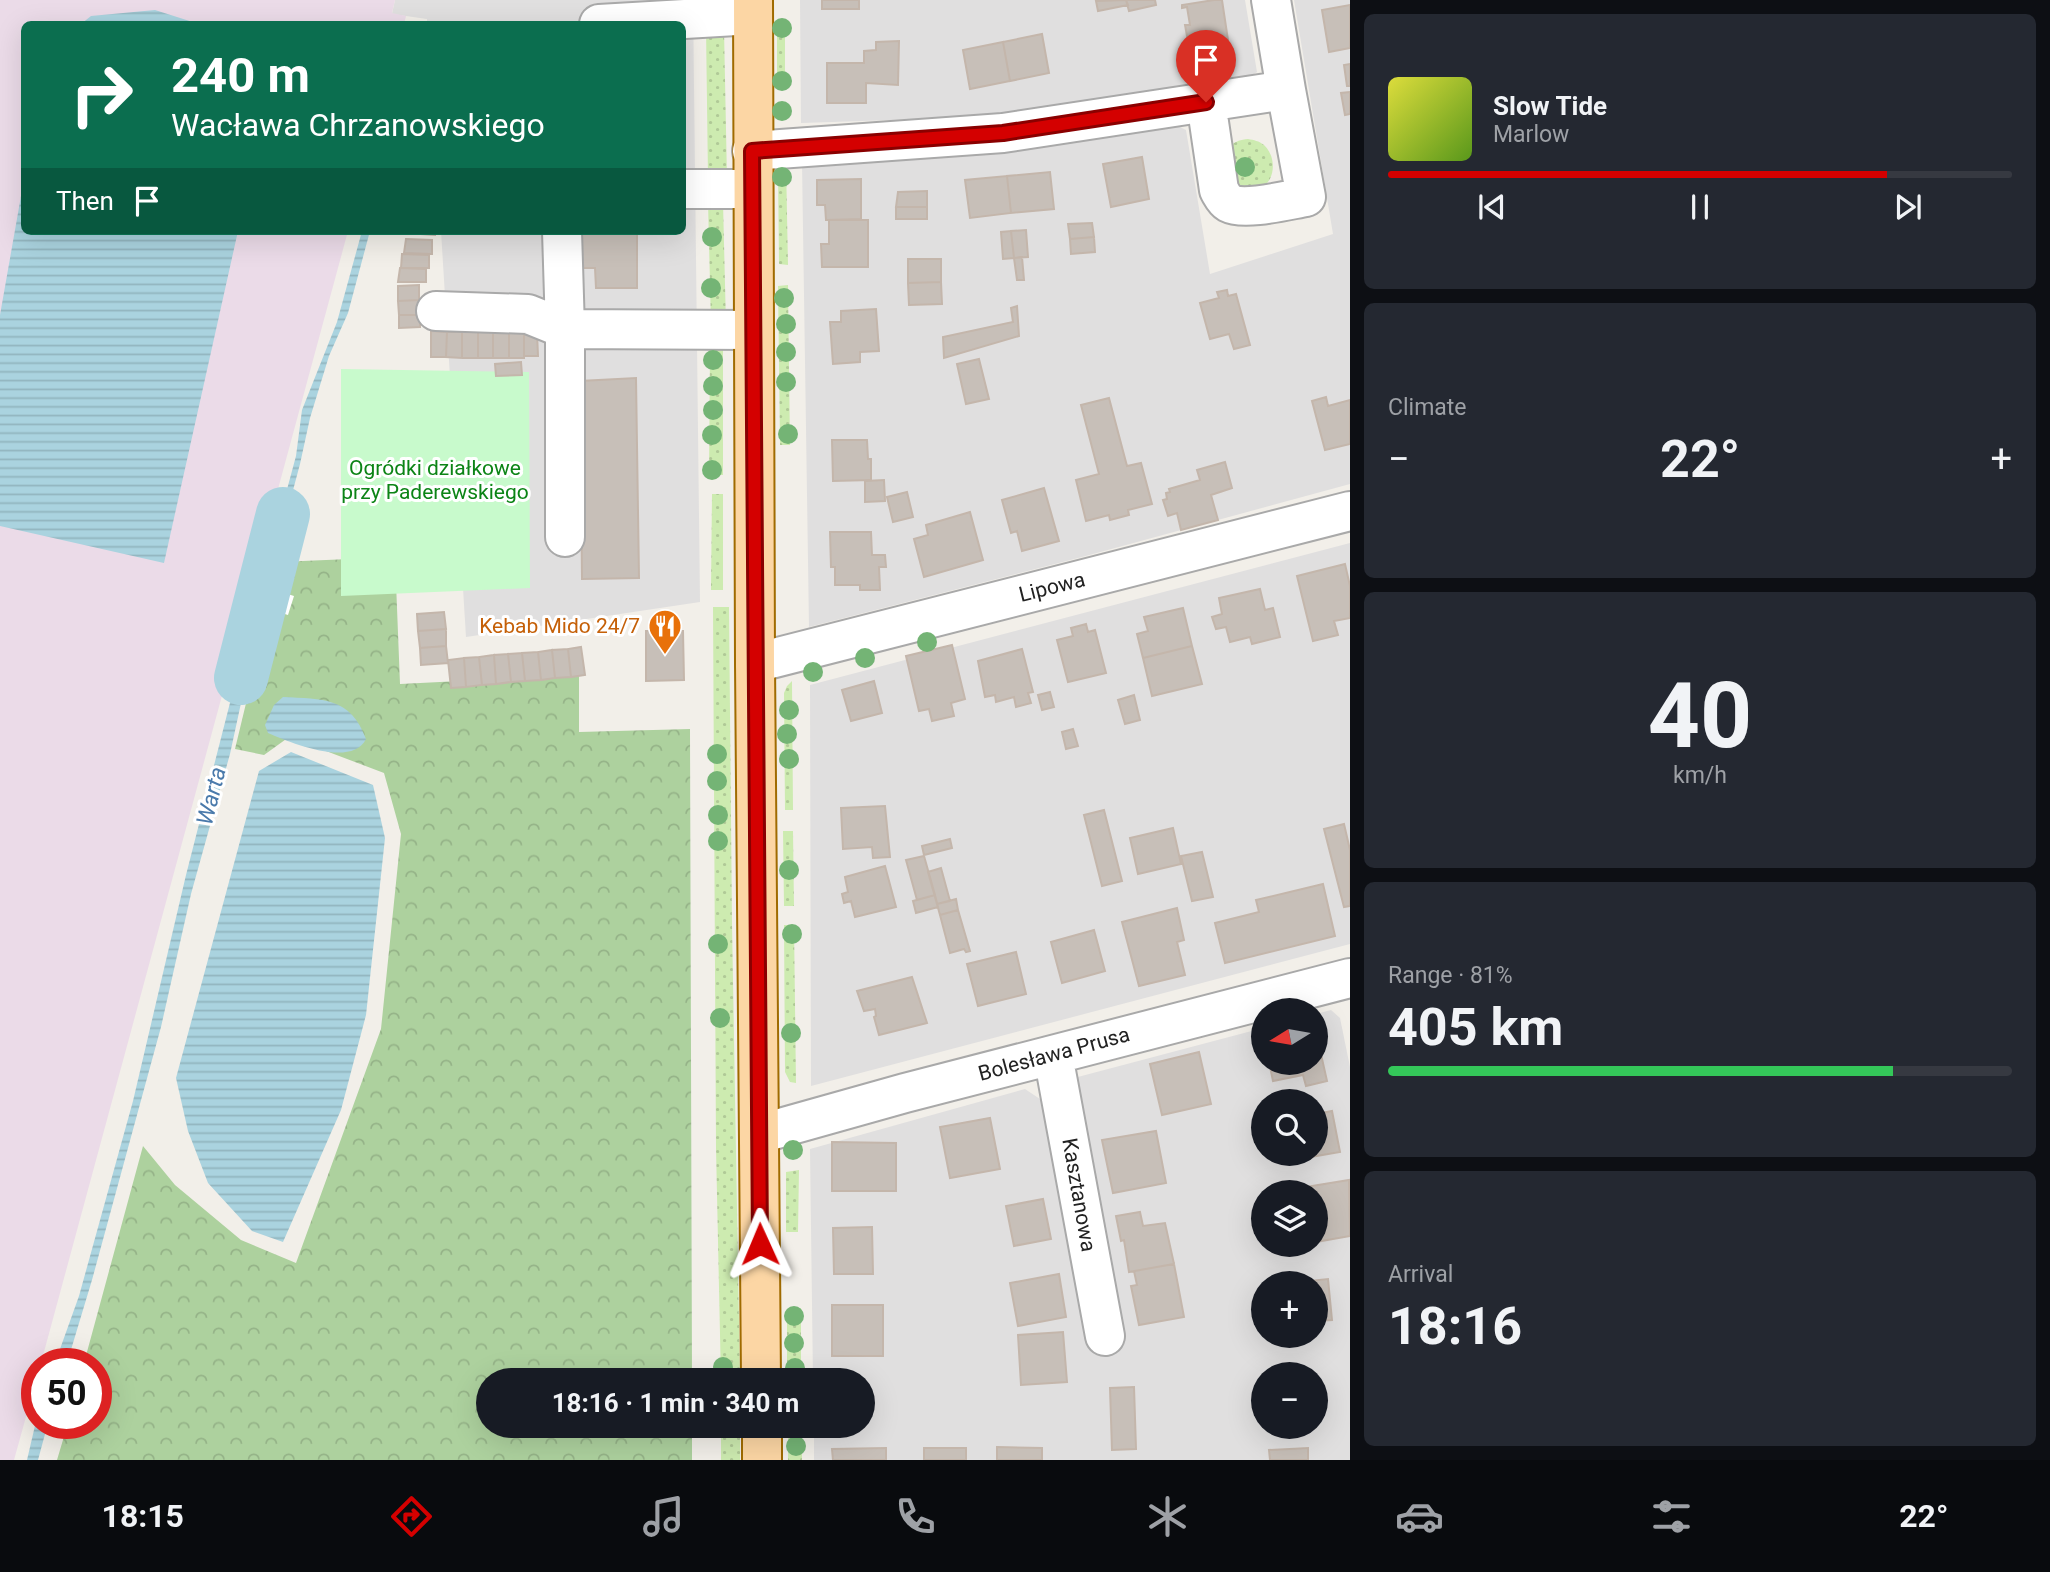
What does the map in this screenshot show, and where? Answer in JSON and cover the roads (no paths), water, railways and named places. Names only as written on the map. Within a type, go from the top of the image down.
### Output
[{"type":"main road","points":[[753,7],[761,1368]]},
{"type":"main road","points":[[761,1438],[762,1460]]},
{"type":"street","points":[[1206,102],[1219,190],[1225,200],[1231,205],[1240,206],[1306,197],[1271,0]]},
{"type":"street","points":[[627,21],[753,7]]},
{"type":"street","points":[[752,151],[1003,133],[1286,90]]},
{"type":"street","points":[[686,189],[753,190]]},
{"type":"street","points":[[562,235],[565,537]]},
{"type":"street","points":[[436,311],[528,314],[565,329],[754,330]]},
{"type":"street","name":"Lipowa","points":[[755,663],[1350,511]]},
{"type":"street","name":"Bolesława Prusa","points":[[759,1134],[1350,978]]},
{"type":"street","name":"Kasztanowa","points":[[1053,1055],[1105,1336]]},
{"type":"water","points":[[155,10],[190,21],[85,21],[91,16]]},
{"type":"water","points":[[21,196],[21,235],[237,235],[164,563],[0,526],[0,315]]},
{"type":"water","points":[[361,235],[369,235],[348,313],[329,356],[310,418],[267,588],[261,586],[296,456],[302,410],[337,322]]},
{"type":"water","points":[[255,605],[266,608],[246,680],[230,754],[191,894],[161,1027],[92,1280],[72,1348],[60,1348],[79,1296],[133,1101],[186,875]]},
{"type":"water","points":[[283,697],[310,698],[334,703],[352,715],[366,739],[359,747],[348,752],[335,752],[305,747],[268,733],[265,725],[274,705]]},
{"type":"water","points":[[291,752],[373,785],[385,838],[366,1015],[341,1110],[283,1242],[252,1231],[208,1183],[188,1131],[176,1078],[259,771]]},
{"type":"water","points":[[32,1439],[44,1439],[38,1460],[27,1460]]},
{"type":"waterway","name":"Warta","points":[[241,678],[283,514]]},
{"type":"place","name":"Kebab Mido 24/7","points":[[665,656]]},
{"type":"park label","name":"Ogródki działkowe przy Paderewskiego","points":[[435,480]]}]
